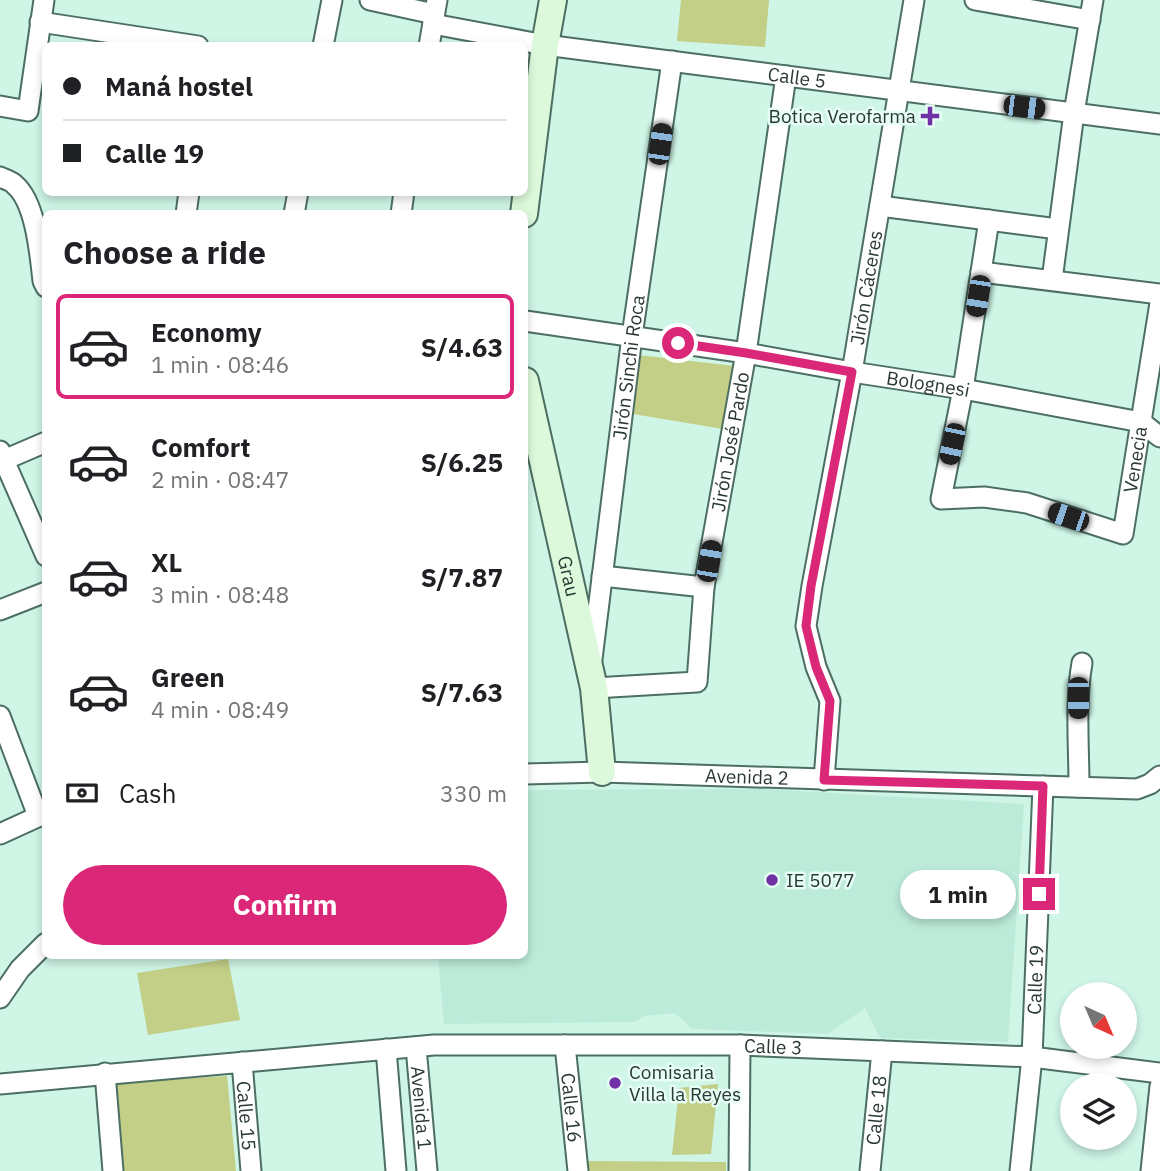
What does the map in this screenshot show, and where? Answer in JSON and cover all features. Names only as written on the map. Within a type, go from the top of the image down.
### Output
[{"type":"street","points":[[0,106],[28,111],[44,0]]},
{"type":"street","points":[[324,42],[332,0]]},
{"type":"street","name":"Calle 5","points":[[370,0],[435,12],[545,45],[1160,124]]},
{"type":"street","points":[[528,182],[553,0]]},
{"type":"street","name":"Jirón Cáceres","points":[[824,780],[830,701],[816,667],[806,626],[811,586],[852,372],[914,0]]},
{"type":"street","points":[[975,0],[1092,10],[1074,113],[1052,281]]},
{"type":"street","points":[[430,42],[435,12]]},
{"type":"street","points":[[40,22],[172,42]]},
{"type":"street","name":"Jirón Sinchi Roca","points":[[592,681],[602,576],[632,336],[672,61]]},
{"type":"street","name":"Jirón José Pardo","points":[[592,681],[697,682],[704,587],[746,353],[786,76]]},
{"type":"street","points":[[0,177],[15,185],[27,202],[36,228],[42,273]]},
{"type":"street","points":[[880,206],[1058,229]]},
{"type":"street","points":[[963,389],[989,220]]},
{"type":"street","points":[[981,272],[1160,294]]},
{"type":"street","name":"Venecia","points":[[963,389],[941,499],[984,497],[1027,503],[1123,534],[1160,303]]},
{"type":"street","name":"Bolognesi","points":[[528,321],[746,353],[963,389],[1141,422],[1160,437]]},
{"type":"street","name":"Grau","points":[[528,394],[592,681],[601,772]]},
{"type":"street","points":[[42,443],[2,455],[42,547]]},
{"type":"street","points":[[602,576],[704,587]]},
{"type":"street","points":[[0,610],[42,594]]},
{"type":"street","points":[[1079,787],[1078,698],[1082,663]]},
{"type":"street","points":[[0,716],[42,815],[0,834]]},
{"type":"street","name":"Avenida 2","points":[[528,775],[601,772],[1137,789],[1160,776]]},
{"type":"street","name":"Calle 19","points":[[1020,1171],[1032,1057],[1043,786]]},
{"type":"street","points":[[0,998],[20,969],[42,947]]},
{"type":"street","name":"Calle 3","points":[[0,1084],[433,1045],[740,1045],[1032,1057],[1160,1073]]},
{"type":"street","name":"Calle 16","points":[[565,1045],[578,1171]]},
{"type":"street","points":[[740,1045],[740,1171]]},
{"type":"street","name":"Avenida 1","points":[[416,1047],[427,1171]]},
{"type":"street","name":"Avenida 1","points":[[386,1049],[396,1171]]},
{"type":"street","name":"Calle 18","points":[[870,1171],[881,1051]]},
{"type":"street","name":"Calle 15","points":[[242,1062],[251,1171]]},
{"type":"street","points":[[105,1073],[113,1171]]},
{"type":"street","points":[[1151,1171],[1160,1086]]},
{"type":"shaded area","name":"IE 5077","points":[[761,789],[1024,804],[1008,1042],[880,1038],[865,1008],[828,1034],[692,1029],[675,1013],[645,1016],[635,1022],[444,1024],[438,959],[528,959],[528,790]]},
{"type":"green space","points":[[681,0],[769,0],[765,47],[677,41]]},
{"type":"green space","points":[[638,355],[735,366],[723,429],[627,413]]},
{"type":"green space","points":[[228,959],[240,1020],[148,1035],[137,973]]},
{"type":"green space","points":[[227,1076],[236,1171],[118,1171],[111,1083]]},
{"type":"green space","points":[[718,1084],[711,1154],[672,1155],[679,1088]]},
{"type":"green space","points":[[587,1161],[726,1162],[726,1171],[588,1171]]},
{"type":"place","name":"Botica Verofarma","points":[[930,116]]},
{"type":"place","name":"IE 5077","points":[[772,880]]},
{"type":"place","name":"Comisaria Villa la Reyes","points":[[615,1083]]},
{"type":"route","points":[[678,343],[852,372],[811,586],[806,626],[816,667],[830,701],[824,780],[1043,786],[1039,894]]}]
